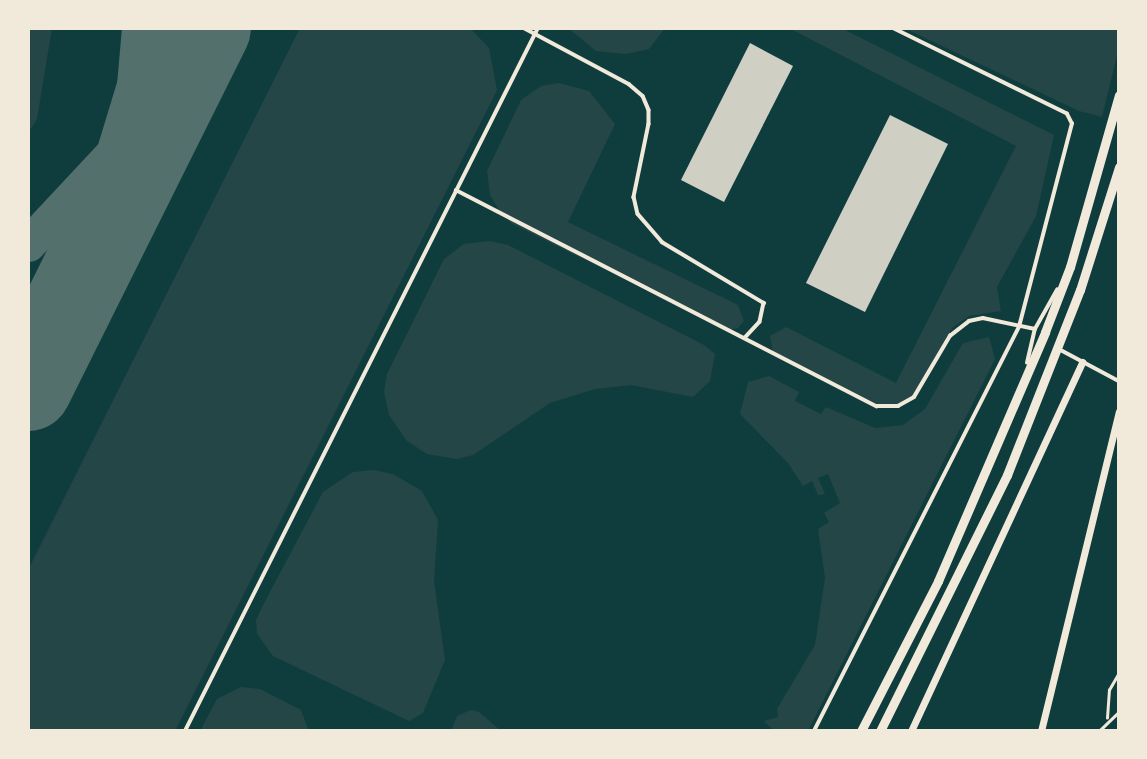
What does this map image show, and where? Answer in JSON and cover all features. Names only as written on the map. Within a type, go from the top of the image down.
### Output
[{"type":"street","points":[[861,731],[938,581],[1070,267],[1119,95]]},
{"type":"street","points":[[880,731],[1007,475],[1057,348],[1119,167]]},
{"type":"street","points":[[911,731],[1082,362]]},
{"type":"street","points":[[1041,731],[1119,411]]},
{"type":"lane","points":[[524,28],[536,30],[629,84],[643,96],[649,117],[634,197],[638,214],[662,242],[764,303],[761,322],[745,338]]},
{"type":"lane","points":[[814,731],[1019,327],[1071,117],[892,28]]},
{"type":"lane","points":[[185,731],[536,30]]},
{"type":"lane","points":[[457,190],[877,406],[898,406],[922,389],[959,327],[983,318],[1035,329]]},
{"type":"lane","points":[[1023,382],[1035,329],[1070,267]]},
{"type":"lane","points":[[1057,348],[1119,382]]},
{"type":"path","points":[[1099,731],[1107,718],[1109,690],[1119,673]]},
{"type":"path","points":[[1107,718],[1119,712]]},
{"type":"shaded area","points":[[28,28],[52,28],[37,119],[28,133]]},
{"type":"shaded area","points":[[300,28],[470,28],[489,48],[497,90],[175,731],[28,731],[28,570]]},
{"type":"shaded area","points":[[568,28],[665,28],[649,49],[626,54],[596,51]]},
{"type":"shaded area","points":[[789,28],[841,28],[1054,135],[1036,216],[997,287],[1001,311],[969,316],[952,328],[917,392],[898,407],[877,404],[773,353],[770,336],[786,327],[896,383],[1016,146]]},
{"type":"shaded area","points":[[904,28],[1119,28],[1119,47],[1102,117],[1079,111]]},
{"type":"shaded area","points":[[559,83],[589,91],[615,124],[568,222],[738,305],[744,321],[738,328],[729,330],[557,246],[511,223],[499,210],[490,195],[487,171],[521,100],[541,86]]},
{"type":"shaded area","points":[[489,241],[508,245],[704,345],[715,354],[710,381],[693,397],[631,385],[595,389],[550,403],[473,455],[457,459],[427,454],[407,441],[389,415],[384,392],[387,374],[444,259],[464,244]]},
{"type":"shaded area","points":[[989,337],[995,359],[808,731],[774,731],[764,721],[778,717],[777,709],[815,645],[825,578],[818,529],[829,522],[824,513],[840,503],[828,474],[818,478],[825,494],[818,495],[812,481],[803,486],[788,463],[740,414],[748,382],[769,376],[799,392],[795,401],[821,414],[826,407],[875,428],[903,425],[925,409],[963,343]]},
{"type":"shaded area","points":[[374,470],[393,474],[422,491],[438,520],[434,581],[445,660],[423,713],[409,721],[273,656],[257,634],[256,620],[323,492],[353,472]]},
{"type":"shaded area","points":[[241,687],[260,689],[301,710],[309,731],[200,731],[217,699]]},
{"type":"shaded area","points":[[471,710],[479,712],[501,731],[451,731],[457,716]]},
{"type":"building","points":[[750,43],[793,66],[724,202],[681,180]]},
{"type":"building","points":[[890,115],[948,144],[865,312],[806,283]]},
{"type":"taxiway","points":[[64,315],[134,85],[139,28]]},
{"type":"taxiway","points":[[28,244],[113,153],[203,28]]},
{"type":"runway","points":[[28,387],[207,28]]}]
